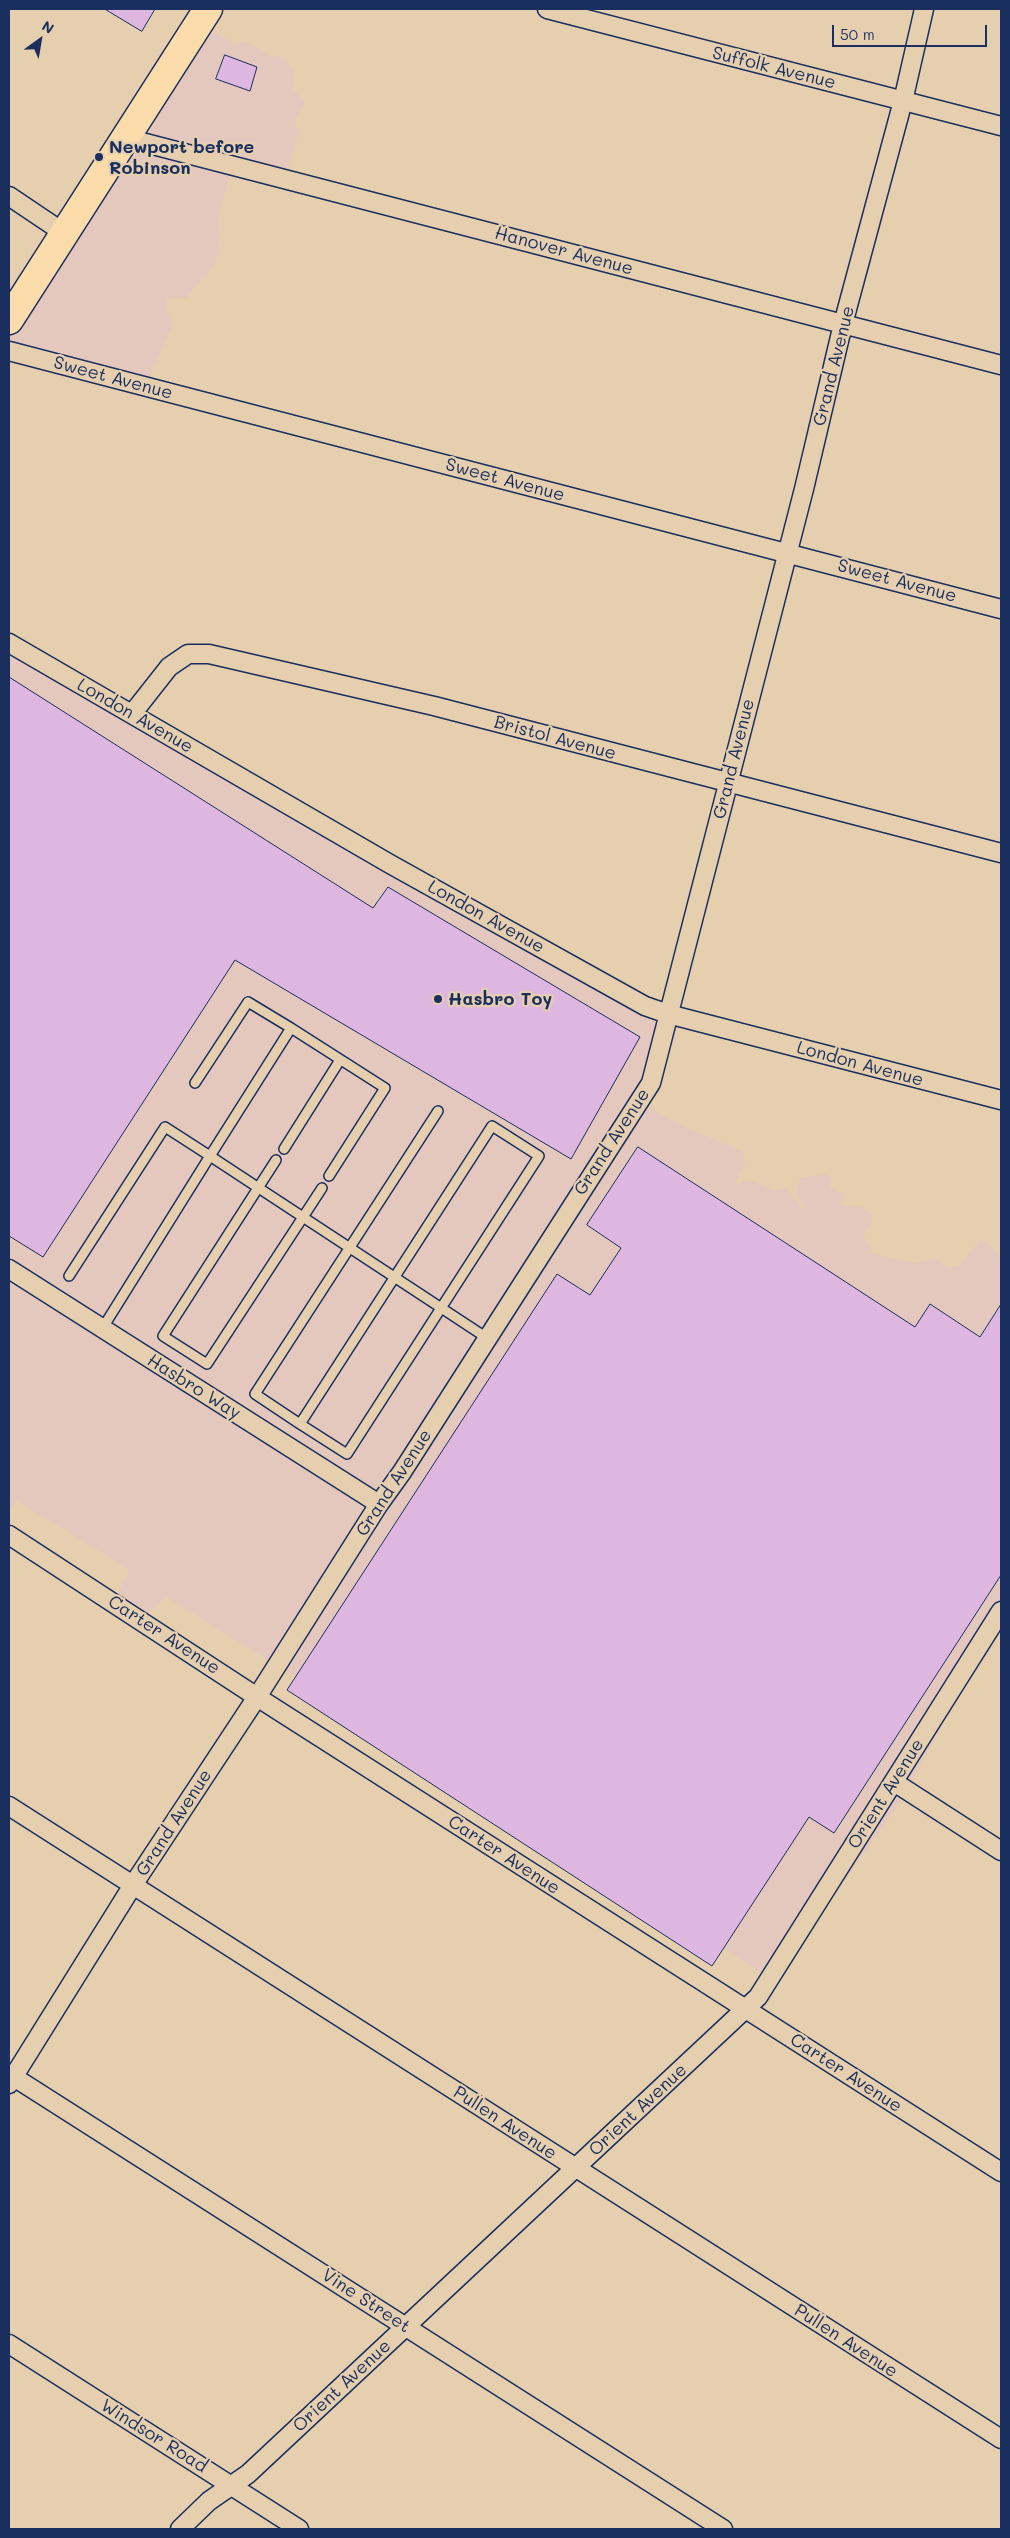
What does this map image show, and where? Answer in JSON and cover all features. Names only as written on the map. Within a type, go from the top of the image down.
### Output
[{"type":"main road","points":[[9,320],[208,9]]},
{"type":"street","name":"Suffolk Avenue","points":[[547,9],[1001,126]]},
{"type":"street","name":"Grand Avenue","points":[[10,2078],[379,1504],[402,1472],[651,1082],[787,553],[843,324],[903,101],[924,9]]},
{"type":"street","name":"Hanover Avenue","points":[[126,138],[1001,365]]},
{"type":"street","points":[[9,196],[64,233]]},
{"type":"street","name":"Sweet Avenue","points":[[9,351],[1001,608]]},
{"type":"street","name":"London Avenue","points":[[9,643],[390,864],[645,1006],[668,1014],[1001,1100]]},
{"type":"street","name":"Bristol Avenue","points":[[132,714],[169,668],[188,654],[209,654],[434,706],[1001,853]]},
{"type":"street","name":"Hasbro Way","points":[[9,1269],[379,1504]]},
{"type":"street","name":"Carter Avenue","points":[[9,1535],[1001,2172]]},
{"type":"street","name":"Orient Avenue","points":[[180,2529],[209,2501],[248,2474],[758,1998],[1001,1611]]},
{"type":"street","points":[[894,1782],[1001,1851]]},
{"type":"street","name":"Pullen Avenue","points":[[9,1806],[1001,2439]]},
{"type":"street","name":"Vine Street","points":[[10,2078],[406,2326],[723,2529]]},
{"type":"street","name":"Windsor Road","points":[[9,2344],[299,2529]]},
{"type":"lane","points":[[195,1083],[248,1002],[385,1088],[329,1176]]},
{"type":"lane","points":[[102,1329],[290,1028]]},
{"type":"lane","points":[[284,1149],[340,1060]]},
{"type":"lane","points":[[300,1424],[396,1278],[492,1126],[539,1156],[347,1454],[300,1424],[255,1394],[438,1111]]},
{"type":"lane","points":[[69,1276],[165,1127],[351,1246],[487,1338]]},
{"type":"lane","points":[[276,1160],[163,1336],[207,1364],[322,1188]]},
{"type":"shaded area","points":[[200,24],[237,45],[245,40],[271,57],[280,55],[293,68],[293,89],[305,102],[295,121],[298,134],[283,188],[229,177],[218,218],[220,238],[216,263],[185,299],[167,299],[166,309],[173,325],[141,395],[36,370],[9,352],[9,322]]},
{"type":"shaded area","points":[[9,648],[665,1018],[640,1102],[680,1125],[744,1152],[745,1163],[735,1183],[740,1184],[748,1179],[774,1191],[786,1189],[797,1200],[801,1210],[805,1205],[795,1194],[800,1178],[827,1174],[831,1179],[830,1187],[842,1194],[841,1205],[859,1206],[873,1214],[871,1224],[863,1237],[868,1242],[872,1254],[916,1263],[936,1258],[949,1269],[961,1265],[980,1239],[992,1246],[999,1257],[1001,1257],[1001,1633],[946,1717],[902,1800],[776,1976],[770,1978],[449,1772],[166,1597],[135,1624],[111,1605],[130,1570],[17,1501],[9,1511]]},
{"type":"building","points":[[105,9],[155,9],[142,31]]},
{"type":"building","points":[[225,55],[257,67],[250,91],[216,79]]},
{"type":"building","name":"Hasbro Toy","points":[[9,677],[373,908],[388,887],[640,1037],[571,1159],[235,960],[43,1257],[9,1236]]},
{"type":"building","points":[[638,1147],[915,1327],[930,1304],[980,1337],[1001,1304],[1001,1575],[834,1833],[809,1817],[712,1966],[287,1690],[557,1274],[590,1295],[621,1248],[587,1225]]},
{"type":"place","name":"Newport before Robinson","points":[[99,157]]},
{"type":"place","name":"Hasbro Toy","points":[[438,999]]}]
